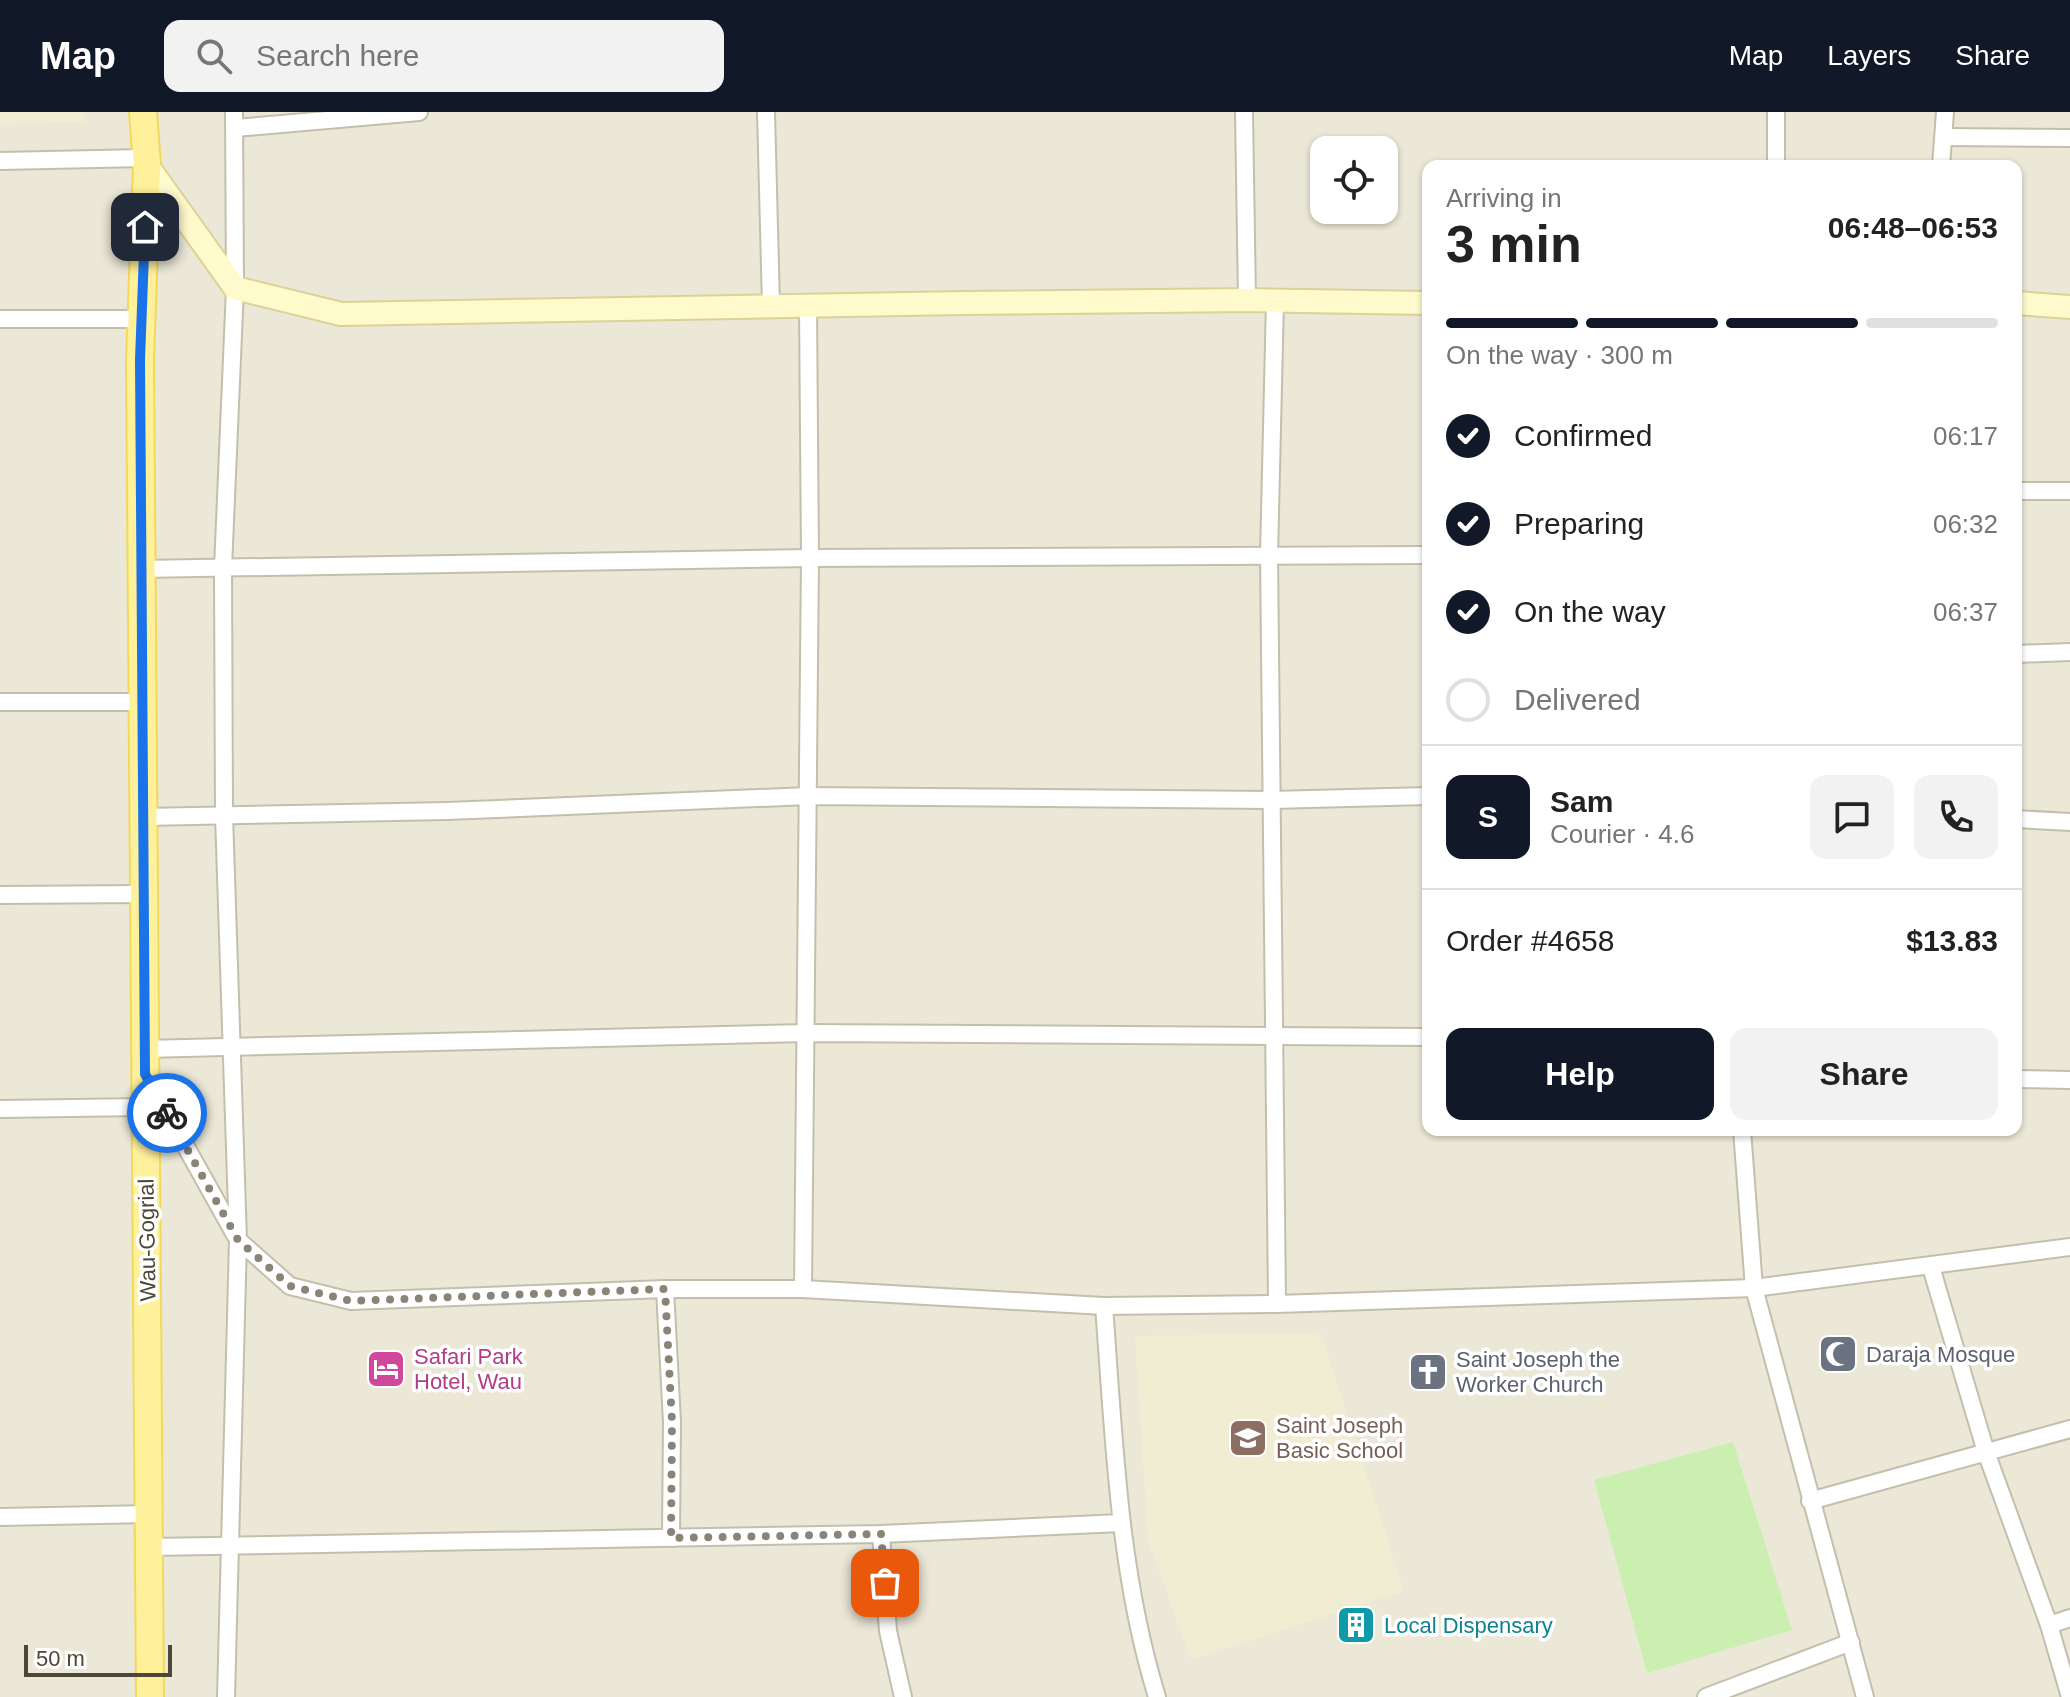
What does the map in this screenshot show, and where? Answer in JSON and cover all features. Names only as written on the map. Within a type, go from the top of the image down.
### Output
[{"type":"main road","name":"Wau-Gogrial","points":[[143,112],[146,162],[141,569],[150,1697]]},
{"type":"street","points":[[226,1697],[238,1240],[229,1047],[223,568],[235,288],[234,120],[419,112]]},
{"type":"street","points":[[766,112],[771,305]]},
{"type":"street","points":[[1244,112],[1247,300]]},
{"type":"street","points":[[1776,112],[1776,160]]},
{"type":"street","points":[[1942,160],[1945,112]]},
{"type":"street","points":[[1944,137],[2070,138]]},
{"type":"street","points":[[0,161],[146,162],[235,288],[341,314],[1247,300],[1422,303]]},
{"type":"street","points":[[1275,301],[1269,555],[1277,1304]]},
{"type":"street","points":[[2022,303],[2070,307]]},
{"type":"street","points":[[803,1289],[808,1033],[808,305]]},
{"type":"street","points":[[0,319],[143,319]]},
{"type":"street","points":[[2022,491],[2070,491]]},
{"type":"street","points":[[141,569],[810,558],[1422,555]]},
{"type":"street","points":[[2022,654],[2070,652]]},
{"type":"street","points":[[0,702],[142,702]]},
{"type":"street","points":[[144,817],[447,811],[809,796],[1271,800],[1422,796]]},
{"type":"street","points":[[2022,819],[2070,822]]},
{"type":"street","points":[[0,895],[143,894]]},
{"type":"street","points":[[1422,1037],[808,1033],[229,1047],[145,1062],[238,1240],[290,1286],[351,1301],[665,1289],[803,1289],[1104,1306],[1277,1304],[1754,1288],[2070,1247]]},
{"type":"street","points":[[2022,1079],[2070,1080]]},
{"type":"street","points":[[0,1109],[145,1107]]},
{"type":"street","points":[[1742,1136],[1754,1288],[1865,1697]]},
{"type":"street","points":[[1931,1267],[1986,1452],[2049,1625],[2070,1697]]},
{"type":"street","points":[[665,1289],[672,1422],[671,1538]]},
{"type":"street","points":[[1104,1306],[1121,1523],[1146,1660],[1157,1697]]},
{"type":"street","points":[[1810,1501],[2070,1429]]},
{"type":"street","points":[[0,1517],[150,1514]]},
{"type":"street","points":[[151,1547],[881,1534],[1121,1523]]},
{"type":"street","points":[[881,1534],[888,1631],[903,1697]]},
{"type":"street","points":[[2049,1625],[2070,1618]]},
{"type":"street","points":[[1706,1697],[1851,1642]]},
{"type":"shaded area","points":[[0,112],[2070,112],[2070,1697],[0,1697]]},
{"type":"shaded area","points":[[0,112],[85,112],[84,122],[0,124]]},
{"type":"shaded area","name":"Saint Joseph Basic School","points":[[1321,1333],[1404,1591],[1191,1660],[1148,1540],[1135,1336]]},
{"type":"green space","points":[[1733,1442],[1792,1630],[1647,1673],[1594,1480]]},
{"type":"way so far","points":[[167,1113],[238,1240],[290,1286],[351,1301],[665,1289],[672,1422],[671,1538],[881,1534],[885,1583]]},
{"type":"place","name":"Daraja Mosque","points":[[1838,1354]]},
{"type":"place","name":"Safari Park Hotel, Wau","points":[[386,1369]]},
{"type":"place","name":"Saint Joseph the Worker Church","points":[[1428,1372]]},
{"type":"place","name":"Saint Joseph Basic School","points":[[1248,1438]]},
{"type":"place","name":"Local Dispensary","points":[[1356,1625]]},
{"type":"route","points":[[145,227],[140,360],[145,1074],[167,1113]]}]
